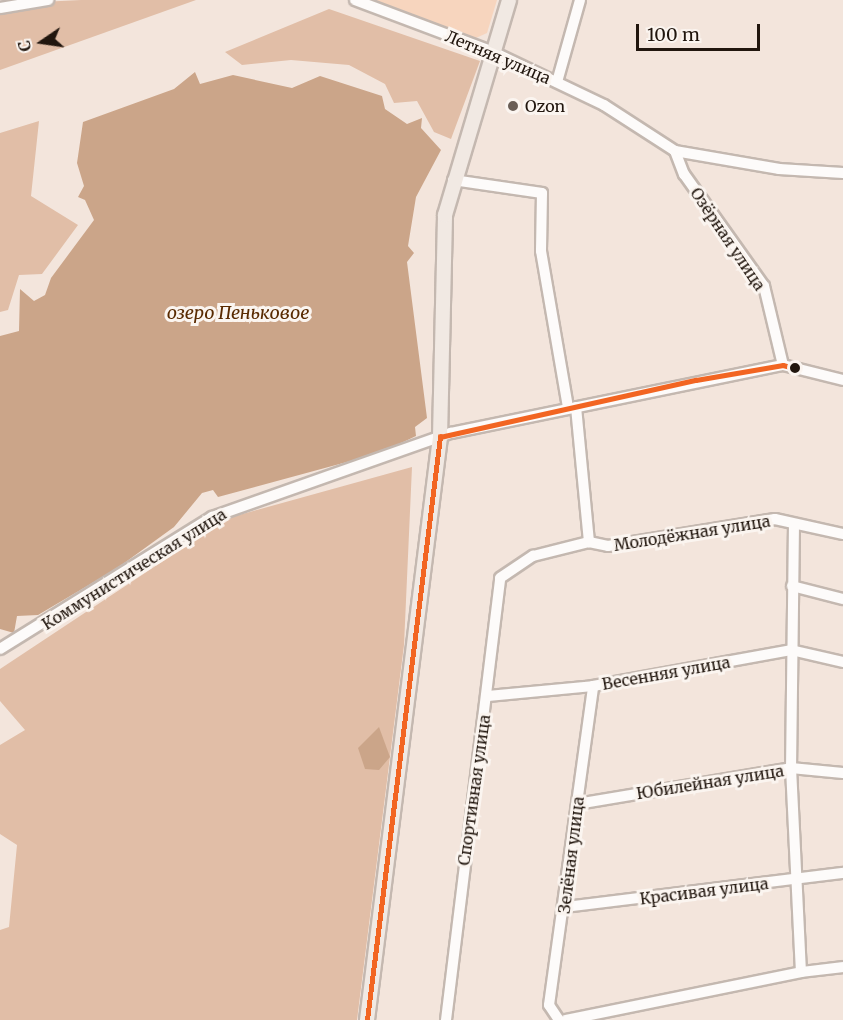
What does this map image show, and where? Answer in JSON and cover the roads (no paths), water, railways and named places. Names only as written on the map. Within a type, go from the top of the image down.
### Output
[{"type":"main road","points":[[367,1020],[440,437],[441,253],[453,180],[509,0]]},
{"type":"street","points":[[0,8],[48,0]]},
{"type":"street","name":"Летняя улица","points":[[355,0],[493,52],[604,105],[675,151],[779,169],[843,173]]},
{"type":"street","points":[[556,82],[580,0]]},
{"type":"street","name":"Озёрная улица","points":[[675,151],[684,174],[764,286],[783,365]]},
{"type":"street","points":[[453,180],[539,191],[543,199],[541,251],[572,407]]},
{"type":"street","points":[[783,365],[843,380]]},
{"type":"street","name":"Коммунистическая улица","points":[[0,649],[212,517],[440,437],[572,407],[783,365]]},
{"type":"street","name":"Молодёжная улица","points":[[572,407],[590,542]]},
{"type":"street","name":"Молодёжная улица","points":[[513,566],[590,542],[608,546],[775,519],[843,534]]},
{"type":"street","points":[[794,524],[791,768],[795,880],[806,972]]},
{"type":"street","name":"Спортивная улица","points":[[447,1020],[488,696],[495,597],[500,578],[513,566]]},
{"type":"street","points":[[792,586],[843,599]]},
{"type":"street","name":"Весенняя улица","points":[[488,696],[593,686],[791,650],[843,662]]},
{"type":"street","name":"Зелёная улица","points":[[558,1020],[549,1005],[565,908],[593,686]]},
{"type":"street","name":"Юбилейная улица","points":[[577,804],[791,768],[843,773]]},
{"type":"street","name":"Красивая улица","points":[[565,908],[843,873]]},
{"type":"street","points":[[566,1020],[806,972],[843,967]]},
{"type":"water","name":"озеро Пеньковое","points":[[195,72],[200,84],[233,75],[292,88],[320,76],[382,96],[385,109],[407,124],[422,118],[421,128],[441,150],[416,197],[408,246],[414,253],[407,262],[427,418],[415,427],[416,436],[380,453],[218,497],[213,490],[202,493],[174,527],[116,569],[38,615],[17,616],[14,633],[0,629],[0,336],[19,331],[20,289],[34,301],[45,295],[51,278],[94,220],[85,200],[78,197],[84,186],[77,163],[83,122],[174,89]]},
{"type":"water","points":[[379,727],[390,757],[379,770],[365,769],[358,748]]},
{"type":"place","name":"Ozon","points":[[513,106]]}]
